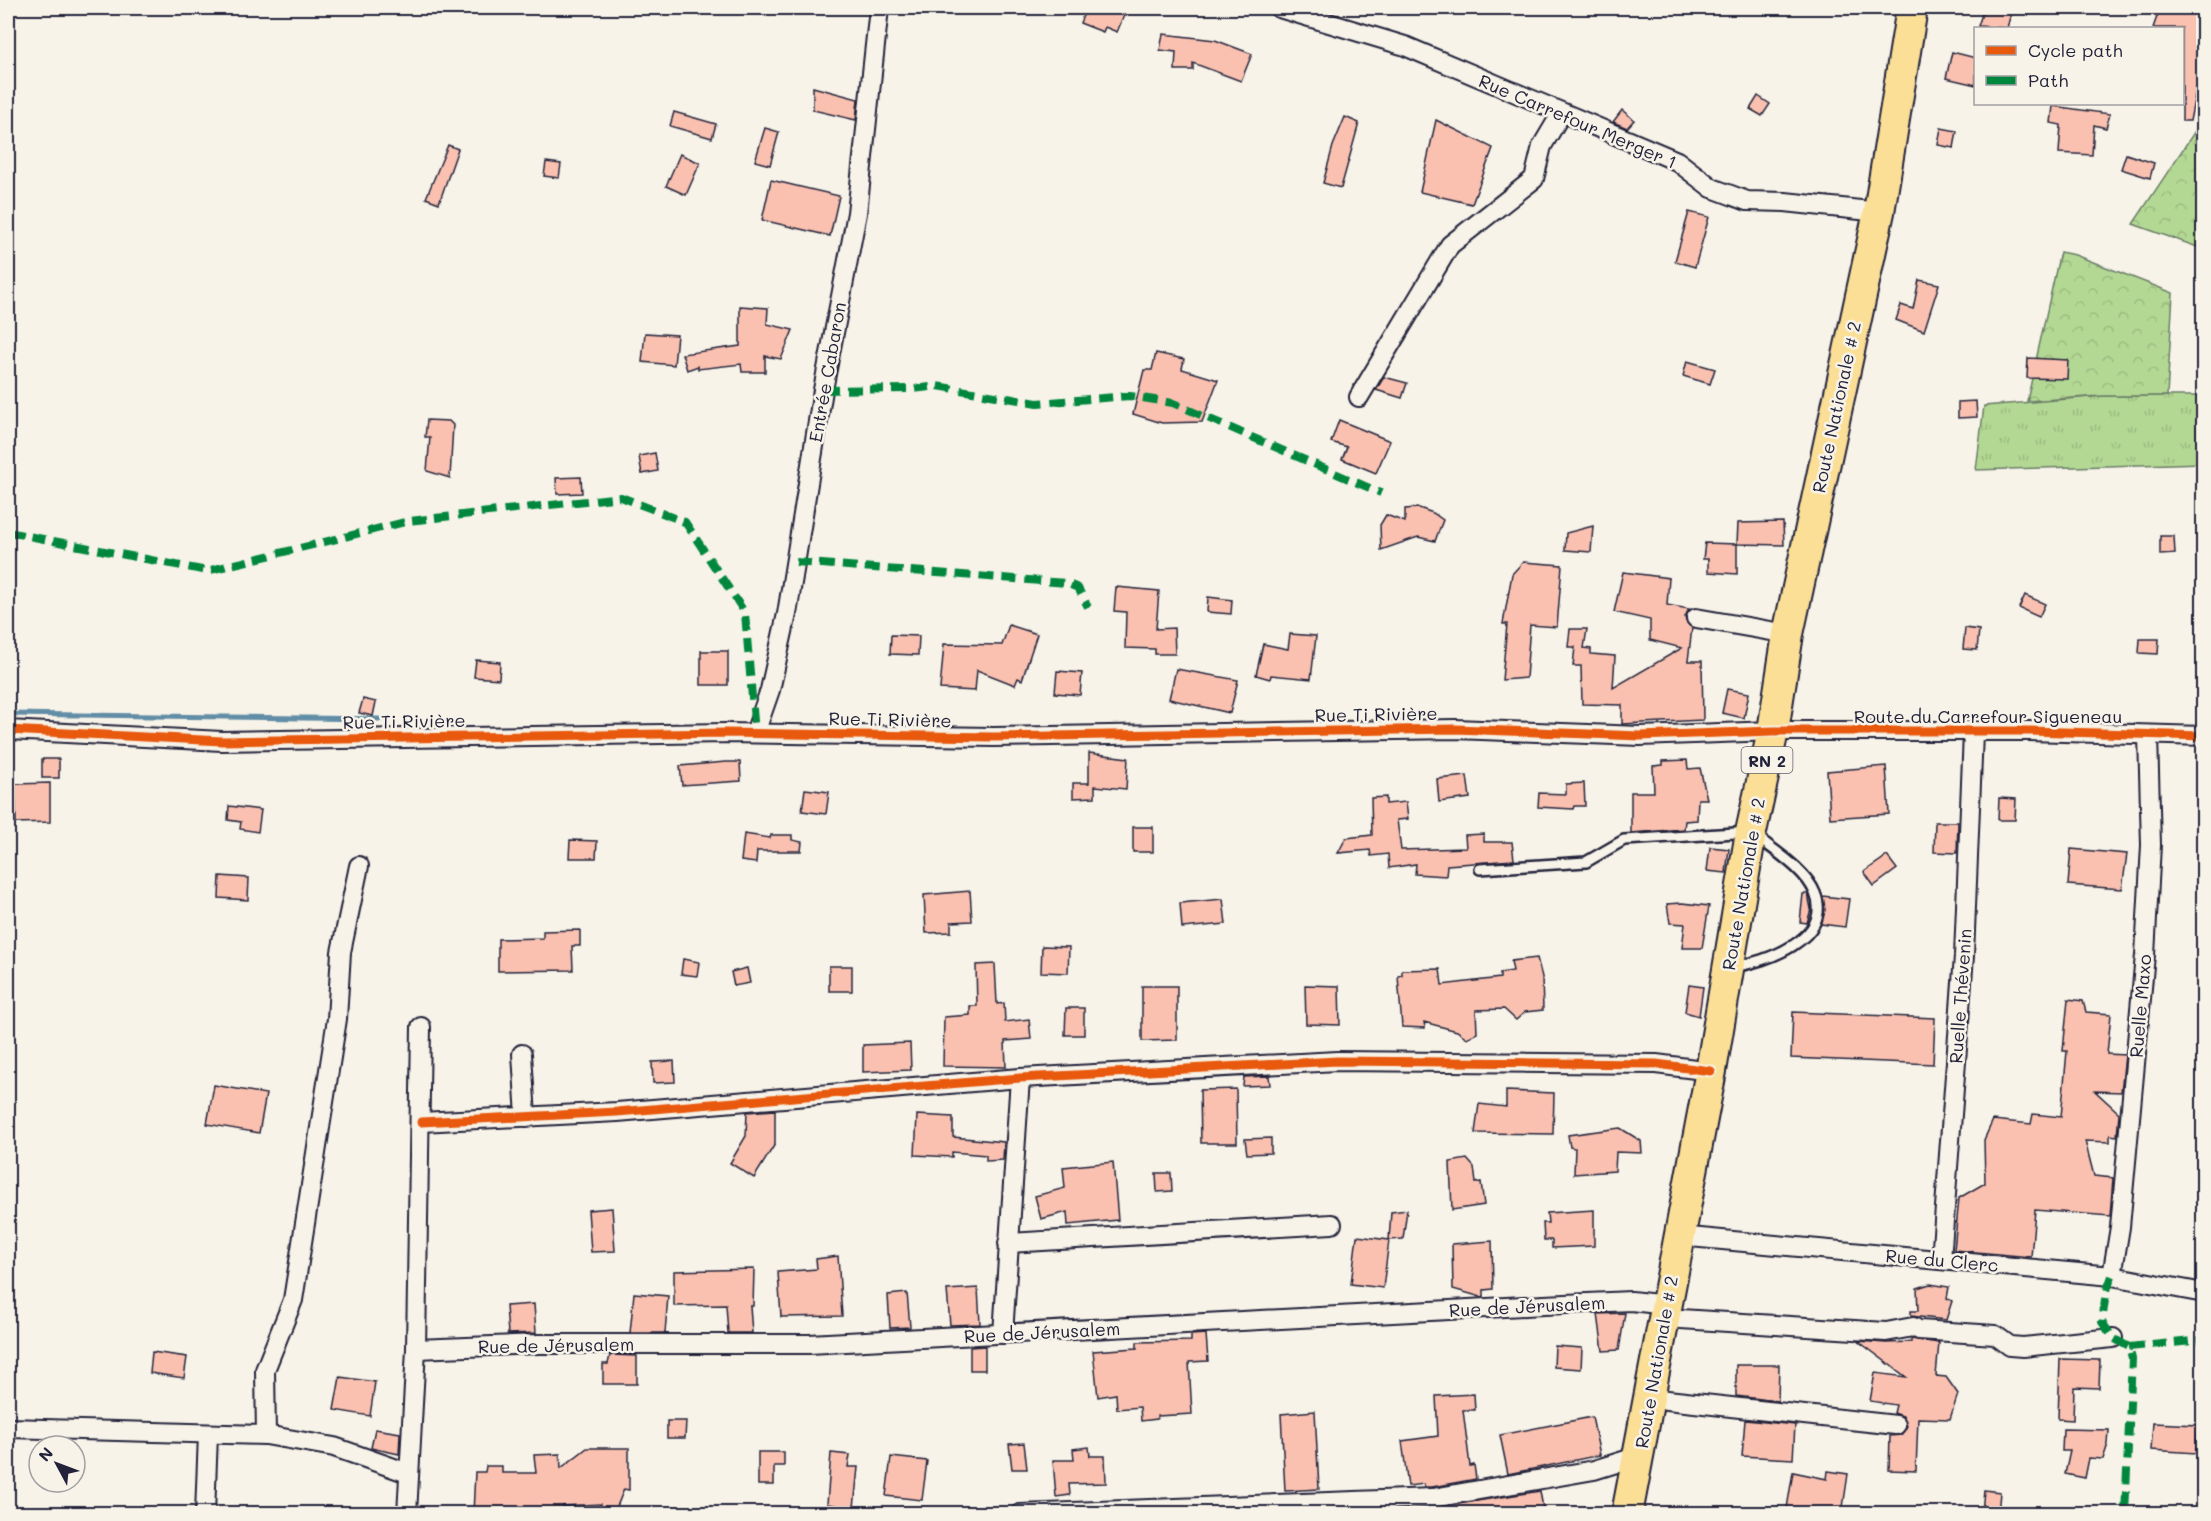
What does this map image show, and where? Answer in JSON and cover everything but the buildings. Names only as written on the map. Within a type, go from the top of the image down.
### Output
[{"type":"main road","name":"Route Nationale # 2","points":[[1627,1514],[1711,1071],[1727,968],[1751,832],[1773,731],[1788,634],[1879,212],[1912,8]]},
{"type":"street","name":"Entrée Cabaron","points":[[755,733],[770,690],[787,614],[823,390],[857,213],[879,8]]},
{"type":"street","name":"Rue Carrefour Merger 1","points":[[1279,8],[1405,46],[1561,114],[1677,161],[1712,188],[1747,201],[1785,202],[1879,212]]},
{"type":"street","points":[[1359,397],[1450,245],[1534,179],[1542,146],[1561,114]]},
{"type":"street","points":[[1696,618],[1788,634]]},
{"type":"street","name":"Rue Ti Rivière","points":[[8,730],[222,741],[755,733],[994,737],[1455,729],[1640,736],[1773,731]]},
{"type":"street","name":"Route du Carrefour Sigueneau","points":[[1773,731],[1973,733],[2028,731],[2204,736]]},
{"type":"street","name":"Ruelle Thévenin","points":[[1941,1260],[1964,956],[1973,733]]},
{"type":"street","name":"Ruelle Maxo","points":[[2112,1276],[2120,1227],[2145,956],[2151,845],[2148,735]]},
{"type":"street","points":[[266,1436],[265,1370],[293,1300],[337,1019],[341,952],[359,866]]},
{"type":"street","points":[[406,1514],[416,1349],[421,1027]]},
{"type":"street","points":[[522,1054],[526,1117]]},
{"type":"street","points":[[421,1122],[616,1112],[1020,1078],[1337,1060],[1656,1064],[1711,1071]]},
{"type":"street","points":[[1003,1334],[1020,1078]]},
{"type":"street","points":[[1008,1243],[1332,1224]]},
{"type":"street","name":"Rue du Clerc","points":[[1679,1236],[2112,1276],[2204,1293]]},
{"type":"street","name":"Rue de Jérusalem","points":[[416,1349],[539,1344],[809,1344],[1631,1301],[1666,1312],[1886,1332],[1913,1327],[1919,1330],[1995,1335],[2010,1346],[2023,1347],[2113,1338]]},
{"type":"street","points":[[1649,1398],[1896,1425]]},
{"type":"street","points":[[8,1428],[266,1436],[334,1447],[408,1473]]},
{"type":"street","points":[[205,1514],[208,1434]]},
{"type":"street","points":[[1020,1514],[1433,1498],[1594,1470],[1639,1455]]},
{"type":"lane","points":[[1480,869],[1586,862],[1624,840],[1751,832],[1801,874],[1815,893],[1818,911],[1812,930],[1789,948],[1753,963],[1727,968]]},
{"type":"green space","points":[[2203,119],[2203,249],[2133,224]]},
{"type":"green space","points":[[2060,252],[2075,255],[2173,293],[2167,396],[2103,396],[2027,401]]},
{"type":"green space","points":[[2103,396],[2203,396],[2203,463],[1976,470],[1984,406]]},
{"type":"waterway","points":[[8,714],[379,719]]},
{"type":"marked path","points":[[823,390],[914,389],[937,386],[1037,403],[1130,396],[1173,403],[1381,493]]},
{"type":"marked path","points":[[8,532],[207,571],[409,521],[621,497],[685,522],[745,613],[755,733]]},
{"type":"marked path","points":[[796,562],[1066,583],[1078,588],[1088,607]]},
{"type":"marked path","points":[[2112,1276],[2106,1293],[2102,1322],[2113,1338],[2129,1347],[2132,1359],[2125,1514]]},
{"type":"marked path","points":[[2129,1347],[2204,1340]]},
{"type":"cycle path","points":[[8,730],[222,741],[726,733],[994,737],[1455,729],[1640,736],[1773,731],[2028,731],[2204,736]]},
{"type":"cycle path","points":[[421,1122],[617,1112],[1020,1078],[1337,1061],[1656,1064],[1711,1071]]}]
